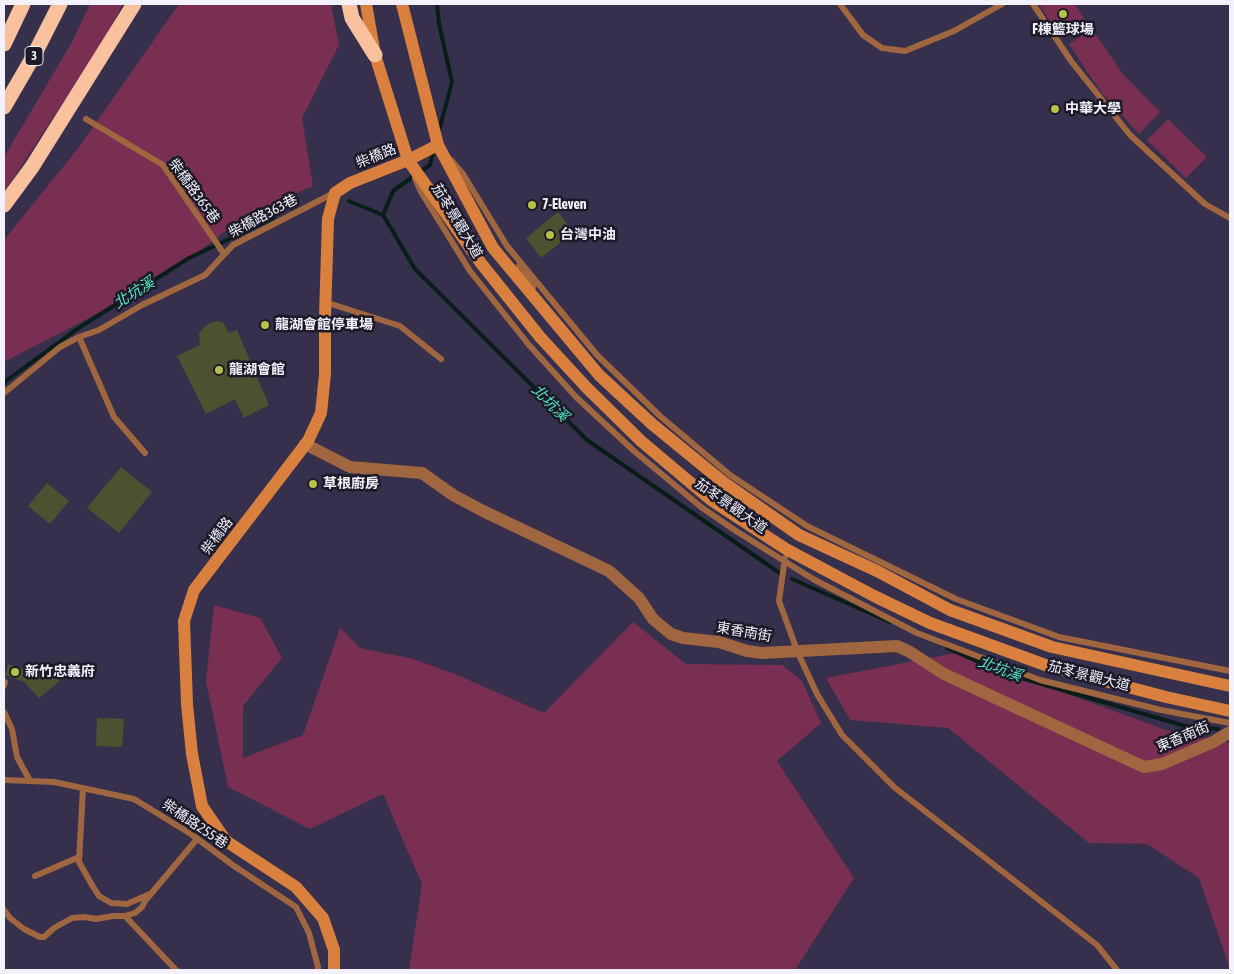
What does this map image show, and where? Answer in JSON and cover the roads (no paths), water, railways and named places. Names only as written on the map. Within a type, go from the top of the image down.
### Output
[{"type":"highway","name":"3","points":[[4,44],[23,4]]},
{"type":"highway","name":"3","points":[[4,106],[33,57],[60,4]]},
{"type":"highway","points":[[4,205],[32,166],[134,4]]},
{"type":"highway","points":[[349,4],[352,18],[375,55]]},
{"type":"street","name":"茄苳景觀大道","points":[[366,4],[375,55],[408,160],[480,262],[540,337],[586,387],[629,429],[711,500],[785,555],[930,623],[1048,666],[1166,697],[1230,711]]},
{"type":"street","name":"茄苳景觀大道","points":[[402,4],[438,145],[493,248],[599,375],[652,424],[723,482],[803,530],[950,610],[1052,647],[1172,666]]},
{"type":"street","name":"柴橋路","points":[[334,970],[334,950],[323,918],[296,888],[226,841],[202,806],[192,754],[187,704],[184,621],[194,590],[308,442],[321,413],[325,374],[328,219],[335,193],[350,183],[408,160],[438,145]]},
{"type":"street","name":"東香南街","points":[[305,444],[350,467],[422,473],[453,495],[483,511],[609,571],[639,598],[653,619],[670,634],[683,638],[719,642],[748,651],[762,653],[798,653],[897,646],[944,674],[1144,767],[1162,764],[1213,742],[1230,732]]},
{"type":"street","points":[[1172,666],[1230,686]]},
{"type":"lane","points":[[840,4],[863,35],[882,48],[905,51],[954,31],[1002,4]]},
{"type":"lane","points":[[1033,4],[1071,62],[1130,135],[1205,204],[1230,218]]},
{"type":"lane","name":"柴橋路365巷","points":[[86,118],[164,165],[224,254]]},
{"type":"lane","name":"茄苳景觀大道","points":[[438,145],[464,174],[507,246],[597,355],[660,416],[730,475],[803,530],[956,599],[1058,637],[1172,666]]},
{"type":"lane","name":"茄苳景觀大道","points":[[408,160],[421,192],[470,271],[529,345],[576,397],[634,451],[701,507],[785,555],[813,579],[917,633],[1040,680],[1161,710],[1230,723]]},
{"type":"lane","name":"柴橋路363巷","points":[[4,393],[60,347],[79,337],[99,330],[142,305],[205,275],[233,245],[335,193]]},
{"type":"lane","points":[[507,246],[557,327]]},
{"type":"lane","points":[[325,302],[400,326],[441,359]]},
{"type":"lane","points":[[79,337],[114,416],[145,454]]},
{"type":"lane","points":[[629,429],[670,481]]},
{"type":"lane","points":[[785,555],[779,601],[798,653],[817,694],[842,735],[894,787],[1097,946],[1117,970]]},
{"type":"lane","points":[[956,599],[992,625]]},
{"type":"lane","points":[[1172,666],[1230,671]]},
{"type":"lane","points":[[4,712],[12,729],[17,757],[30,781]]},
{"type":"lane","name":"柴橋路255巷","points":[[4,780],[54,782],[134,799],[197,839],[296,907],[309,933],[318,970]]},
{"type":"lane","points":[[83,788],[79,862],[92,885],[105,901],[111,904],[127,904],[152,893]]},
{"type":"lane","points":[[4,910],[15,923],[40,937],[44,937],[54,928],[72,918],[96,919],[135,913],[142,907],[197,839]]},
{"type":"lane","points":[[35,876],[80,857]]},
{"type":"lane","points":[[125,916],[176,970]]},
{"type":"waterway","points":[[437,4],[439,24],[452,82],[439,131]]},
{"type":"waterway","points":[[420,172],[430,165],[434,150]]},
{"type":"waterway","points":[[383,215],[393,191],[414,176]]},
{"type":"waterway","name":"北坑溪","points":[[349,201],[383,215],[415,269],[587,440],[781,574]]},
{"type":"waterway","name":"北坑溪","points":[[4,384],[77,329],[189,258],[274,218]]},
{"type":"waterway","name":"北坑溪","points":[[792,579],[890,622]]},
{"type":"waterway","name":"北坑溪","points":[[947,648],[1001,672],[1185,726],[1218,729]]},
{"type":"place","name":"F棟籃球場","points":[[1063,14]]},
{"type":"place","name":"中華大學","points":[[1055,109]]},
{"type":"place","name":"7-Eleven","points":[[532,205]]},
{"type":"place","name":"台灣中油","points":[[550,235]]},
{"type":"place","name":"龍湖會館停車場","points":[[265,325]]},
{"type":"place","name":"龍湖會館","points":[[219,370]]},
{"type":"place","name":"草根廚房","points":[[313,484]]},
{"type":"place","name":"新竹忠義府","points":[[15,672]]}]
